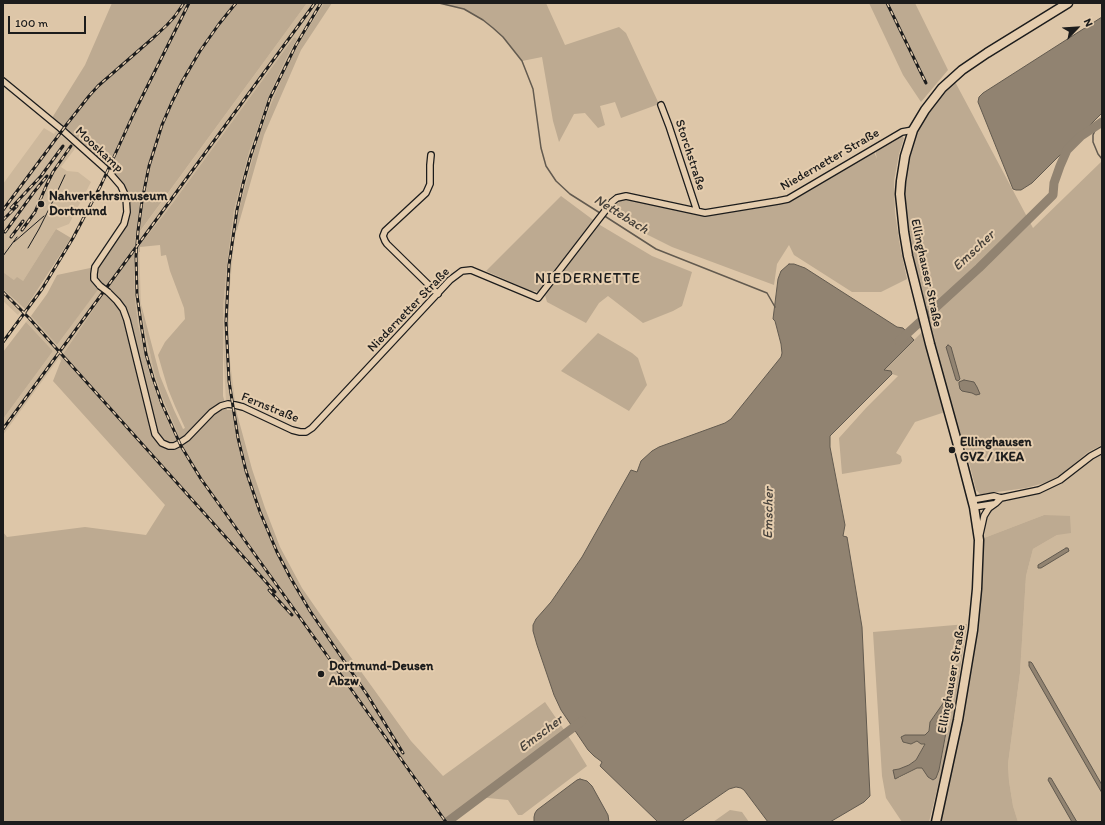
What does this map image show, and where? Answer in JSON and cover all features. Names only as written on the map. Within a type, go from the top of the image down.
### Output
[{"type":"main road","name":"Ellinghauser Straße","points":[[936,822],[958,720],[973,630],[977,589],[979,538],[973,504],[928,338],[908,256],[900,207],[901,181],[905,156],[914,130],[925,110],[942,88],[962,70],[987,53],[1068,3]]},
{"type":"street","name":"Mooskamp","points":[[3,81],[108,170],[121,186],[126,197],[127,212],[124,224],[95,267],[94,279],[118,301],[123,310],[127,320],[155,434],[162,443],[169,446]]},
{"type":"street","name":"Storchstraße","points":[[661,105],[697,211]]},
{"type":"street","name":"Niedernetter Straße","points":[[306,432],[312,428],[456,275],[462,271],[471,270],[538,298],[606,209],[617,198],[626,196],[705,213],[788,199],[902,132],[914,130]]},
{"type":"street","points":[[431,155],[430,184],[426,193],[385,231],[383,236],[384,241],[438,294]]},
{"type":"street","name":"Fernstraße","points":[[169,446],[178,444],[212,412],[221,406],[228,404],[244,407],[292,430],[306,432]]},
{"type":"street","points":[[973,504],[994,496],[1001,498],[1039,490],[1060,480],[1091,456],[1102,450]]},
{"type":"street","name":"Ellinghauser Straße","points":[[979,538],[984,516],[989,508],[1001,498]]},
{"type":"street","points":[[973,504],[995,504]]},
{"type":"shaded area","points":[[112,3],[307,3],[135,238],[135,299],[138,324],[149,372],[160,404],[173,433],[177,431],[162,397],[154,371],[144,326],[141,304],[160,376],[183,429],[185,428],[168,389],[158,355],[165,342],[185,319],[184,308],[170,271],[166,255],[161,256],[160,245],[140,247],[140,252],[139,246],[169,208],[294,37],[297,39],[272,89],[249,152],[234,210],[223,308],[223,396],[227,410],[236,410],[252,469],[265,508],[280,547],[302,588],[411,741],[443,776],[545,702],[587,766],[522,815],[518,815],[508,800],[478,797],[442,822],[3,822],[3,532],[7,537],[85,527],[146,535],[165,505],[53,381],[64,353],[104,294],[100,287],[57,345],[31,316],[47,294],[57,275],[95,267],[124,224],[128,198],[115,175],[52,118],[85,65]]},
{"type":"shaded area","points":[[307,3],[324,3],[289,62],[262,127],[239,209],[235,231],[229,297],[229,353],[235,400],[226,401],[223,348],[223,308],[234,210],[249,152],[272,89],[297,40],[294,37],[169,208],[139,246],[141,304],[150,353],[162,397],[181,439],[172,434],[149,372],[138,324],[135,299],[134,254],[62,363],[59,358],[3,435],[3,419],[53,351],[26,322],[31,316],[57,345]]},
{"type":"shaded area","points":[[324,3],[332,3],[301,50],[264,135],[237,230],[235,231],[239,209],[262,127],[289,62]]},
{"type":"shaded area","points":[[439,3],[546,3],[565,45],[619,27],[626,33],[659,104],[621,118],[615,102],[600,106],[605,125],[598,128],[585,113],[574,114],[559,142],[553,121],[542,57],[522,61],[503,37],[483,20],[464,9]]},
{"type":"shaded area","points":[[869,3],[915,3],[948,70],[921,102],[903,75]]},
{"type":"shaded area","points":[[953,78],[1033,228],[1102,161],[1102,445],[1088,452],[1055,480],[1026,488],[983,494],[980,494],[976,490],[965,446],[948,411],[915,422],[896,453],[901,456],[902,461],[900,464],[842,474],[839,438],[898,376],[892,374],[890,371],[884,370],[929,325],[919,300],[923,293],[913,275],[901,181],[915,129]]},
{"type":"shaded area","name":"Nahverkehrsmuseum Dortmund","points":[[44,128],[54,134],[56,131],[75,147],[61,167],[67,171],[78,172],[91,182],[69,224],[56,229],[23,281],[14,280],[3,272],[3,184]]},
{"type":"shaded area","points":[[901,135],[904,138],[899,154],[894,181],[895,213],[907,279],[881,292],[852,292],[794,255],[789,245],[777,264],[774,285],[672,247],[644,233],[610,209],[611,204],[626,196],[697,211],[788,199],[873,149],[877,159],[875,150]]},
{"type":"shaded area","points":[[106,172],[108,174],[80,229],[45,284],[3,345],[3,339],[54,267]]},
{"type":"shaded area","points":[[561,196],[600,225],[652,256],[692,272],[682,306],[643,323],[608,296],[599,303],[586,323],[547,302],[545,295],[531,291],[486,271]]},
{"type":"shaded area","points":[[56,229],[71,238],[25,309],[3,289],[3,272],[14,280],[17,277],[23,281]]},
{"type":"shaded area","points":[[3,289],[23,308],[18,315],[3,301]]},
{"type":"shaded area","points":[[26,322],[53,351],[3,419],[3,352]]},
{"type":"shaded area","points":[[598,333],[638,358],[647,385],[629,411],[561,371]]},
{"type":"shaded area","points":[[1102,445],[1102,822],[1018,822],[1013,806],[1008,764],[1020,673],[1026,576],[1033,549],[1057,535],[1044,515],[984,538],[985,526],[989,511],[1002,499],[1033,493],[1038,485],[1055,480],[1088,452]]},
{"type":"shaded area","points":[[1044,515],[1070,516],[1071,533],[1057,535],[1033,549],[1026,576],[1020,673],[1008,764],[1013,806],[1018,822],[936,822],[977,589],[984,538]]},
{"type":"shaded area","points":[[967,624],[952,724],[929,822],[902,822],[886,798],[882,776],[873,632]],"holes":[[[952,705],[939,770],[936,778],[922,768],[917,768],[899,778],[893,770],[909,765],[916,760],[925,743],[917,741],[911,744],[904,742],[901,737],[925,735],[929,731],[930,722],[936,714]]]},
{"type":"shaded area","points":[[730,810],[742,812],[749,822],[713,822]]},
{"type":"water","points":[[1102,17],[1102,113],[1032,183],[1021,190],[1013,189],[978,102],[979,97]]},
{"type":"water","points":[[789,264],[794,264],[805,268],[897,327],[903,328],[914,340],[884,370],[891,371],[892,374],[830,436],[830,447],[845,525],[843,536],[847,537],[862,627],[870,796],[864,802],[830,822],[768,822],[744,790],[736,787],[729,789],[681,822],[658,822],[600,766],[602,762],[588,750],[561,710],[554,695],[537,645],[533,625],[582,557],[631,470],[637,472],[641,461],[659,447],[725,423],[731,419],[781,357],[781,344],[775,321],[773,319],[778,279],[781,271]]},
{"type":"water","points":[[948,345],[951,347],[960,379],[958,381],[956,380],[946,347]]},
{"type":"water","points":[[964,380],[974,382],[980,394],[976,395],[962,391],[960,389],[959,382]]},
{"type":"water","points":[[1068,548],[1069,551],[1041,568],[1038,568],[1038,565]]},
{"type":"water","points":[[1029,662],[1032,663],[1102,785],[1102,793],[1029,666]]},
{"type":"water","points":[[944,702],[952,705],[939,770],[936,778],[933,780],[928,777],[922,768],[917,768],[895,779],[893,770],[909,765],[916,760],[925,744],[921,744],[917,741],[911,744],[903,742],[901,737],[905,735],[925,735],[929,731],[930,722]]},
{"type":"water","points":[[1051,778],[1077,822],[1072,822],[1048,780]]},
{"type":"water","points":[[580,779],[587,781],[592,786],[608,815],[609,822],[534,822],[535,813],[537,810]]},
{"type":"waterway","name":"Nettebach","points":[[439,3],[464,9],[483,20],[503,37],[522,61],[533,89],[541,148],[546,166],[556,181],[570,194],[600,213]]},
{"type":"waterway","name":"Emscher","points":[[899,341],[979,268],[1053,195],[1054,183],[1067,150],[1081,136],[1102,122]]},
{"type":"waterway","points":[[1097,126],[1093,135],[1093,142],[1102,159]]},
{"type":"waterway","name":"Nettebach","points":[[603,215],[656,249],[767,293],[775,307]]},
{"type":"waterway","name":"Emscher","points":[[447,822],[582,721]]},
{"type":"tram line","points":[[28,248],[39,229],[65,175]]},
{"type":"tram line","points":[[14,242],[44,216]]},
{"type":"tram line","points":[[3,256],[17,237]]},
{"type":"railway","points":[[3,210],[89,96],[98,86],[167,25],[184,3]]},
{"type":"railway","points":[[3,342],[42,289],[73,238],[101,185],[134,113],[189,3]]},
{"type":"railway","points":[[236,3],[200,51],[183,80],[162,125],[149,166],[142,201],[136,256],[137,295],[146,354],[162,404],[181,446],[201,479],[446,822]]},
{"type":"railway","points":[[3,429],[315,3]]},
{"type":"railway","points":[[321,3],[296,45],[270,98],[243,184],[237,210],[229,265],[226,322],[229,381],[238,438],[246,471],[260,512],[277,552],[310,611],[368,696],[403,753]]},
{"type":"railway","points":[[887,3],[926,83]]},
{"type":"railway","points":[[11,208],[41,176],[63,146]]},
{"type":"railway","points":[[22,230],[35,212],[53,172],[71,146]]},
{"type":"railway","points":[[5,232],[47,176]]},
{"type":"railway","points":[[3,220],[17,206]]},
{"type":"railway","points":[[11,237],[23,221]]},
{"type":"railway","points":[[3,292],[29,318],[275,592]]},
{"type":"railway","points":[[269,590],[292,615]]},
{"type":"place","name":"Nahverkehrsmuseum Dortmund","points":[[41,204]]},
{"type":"place","name":"Ellinghausen GVZ / IKEA","points":[[952,450]]},
{"type":"place","name":"Dortmund-Deusen Abzw","points":[[321,674]]},
{"type":"district","name":"NIEDERNETTE","points":[[588,279]]}]
